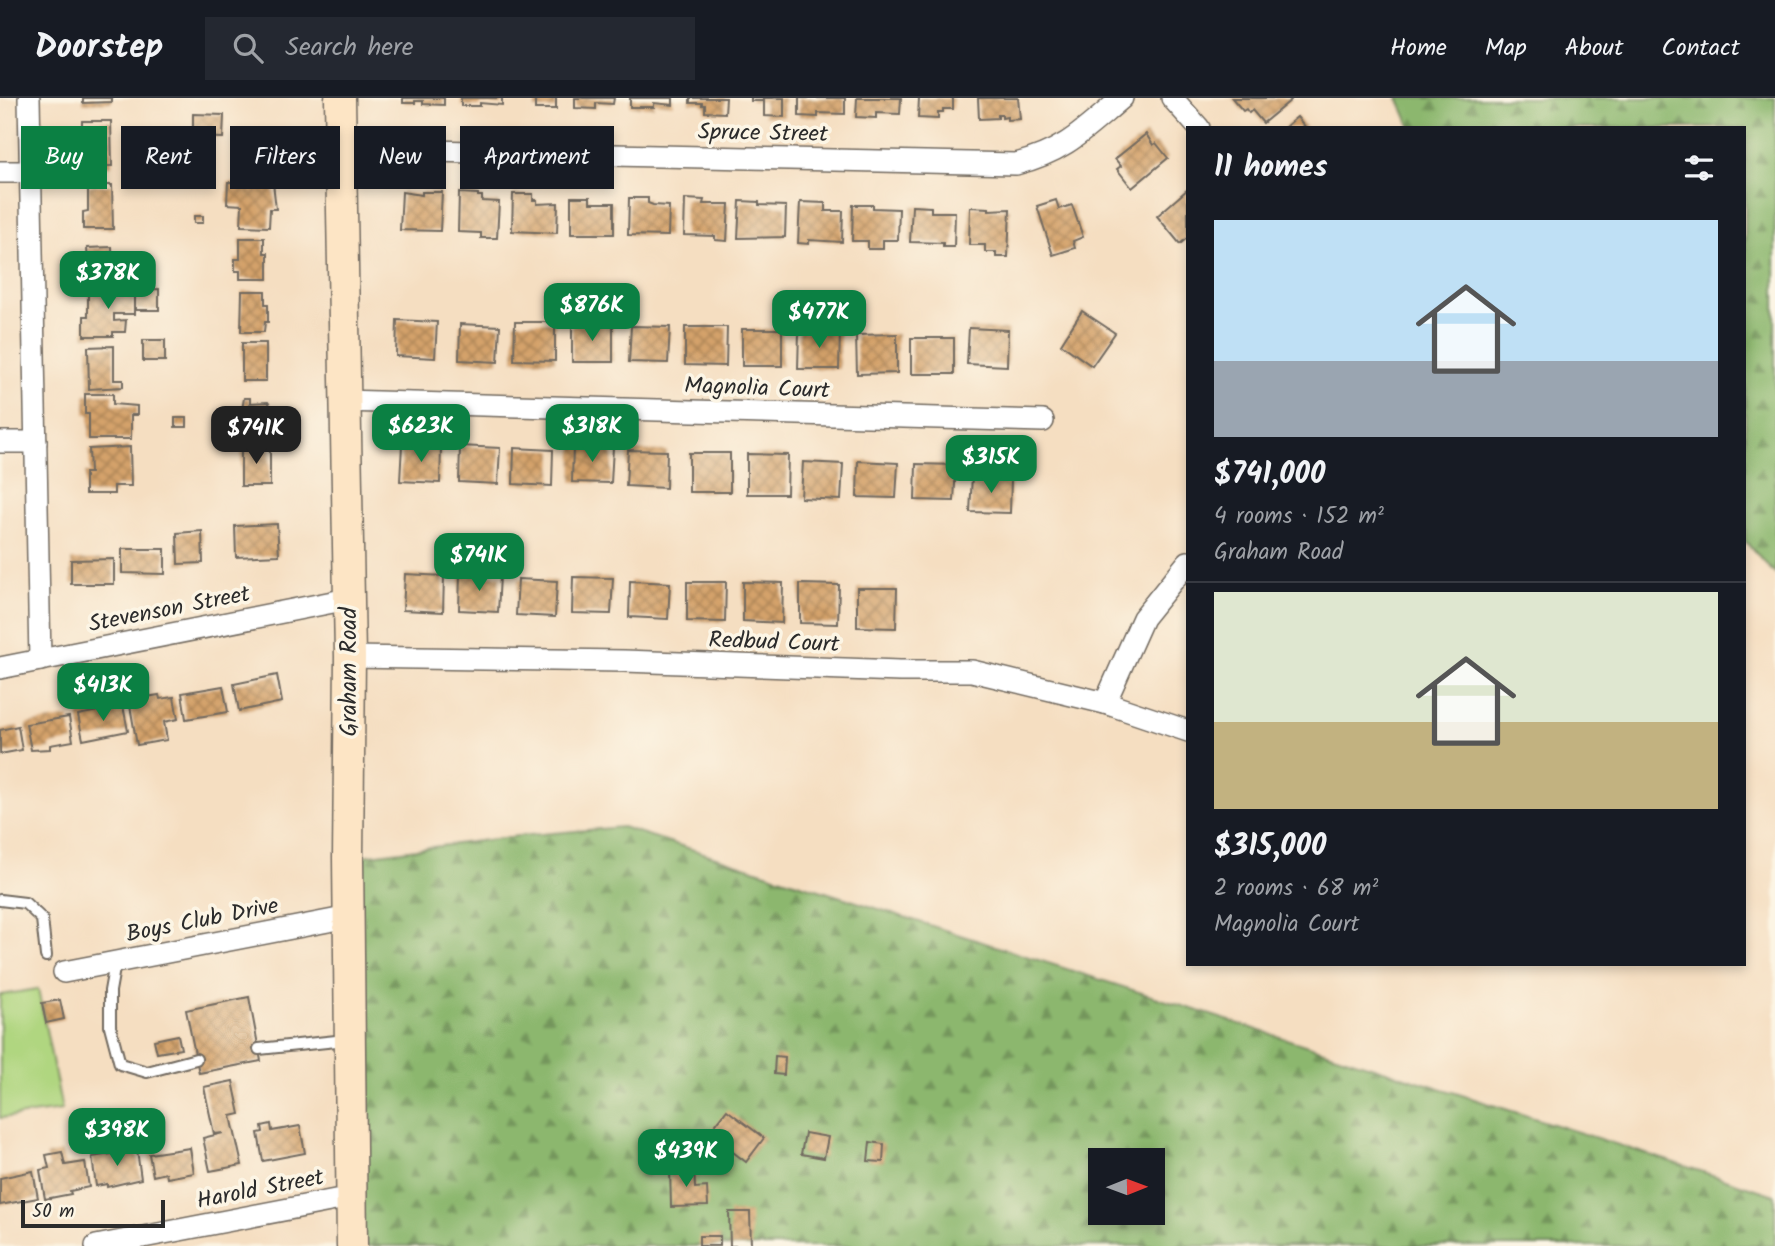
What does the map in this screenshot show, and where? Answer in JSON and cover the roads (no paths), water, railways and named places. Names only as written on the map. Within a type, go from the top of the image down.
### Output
[{"type":"main road","name":"Graham Road","points":[[340,98],[340,126]]},
{"type":"main road","name":"Graham Road","points":[[340,149],[350,657],[349,1039],[352,1246]]},
{"type":"street","points":[[29,98],[29,126]]},
{"type":"street","name":"Spruce Street","points":[[340,149],[1016,164],[1041,157],[1066,145],[1122,98]]},
{"type":"street","points":[[1172,98],[1197,126]]},
{"type":"street","points":[[0,172],[21,172]]},
{"type":"street","points":[[30,189],[40,660]]},
{"type":"street","name":"Magnolia Court","points":[[344,401],[1043,421]]},
{"type":"street","points":[[0,442],[36,442]]},
{"type":"street","points":[[1104,703],[1143,618],[1186,564]]},
{"type":"street","name":"Stevenson Street","points":[[0,668],[348,599]]},
{"type":"street","name":"Redbud Court","points":[[350,657],[972,671],[1104,703],[1186,730]]},
{"type":"street","name":"Boys Club Drive","points":[[64,972],[349,917]]},
{"type":"street","name":"Harold Street","points":[[96,1246],[351,1197]]},
{"type":"lane","points":[[0,900],[25,903],[42,919],[46,956]]},
{"type":"lane","points":[[115,962],[110,991],[110,1026],[120,1064],[147,1072],[196,1059]]},
{"type":"lane","points":[[259,1049],[349,1039]]}]
